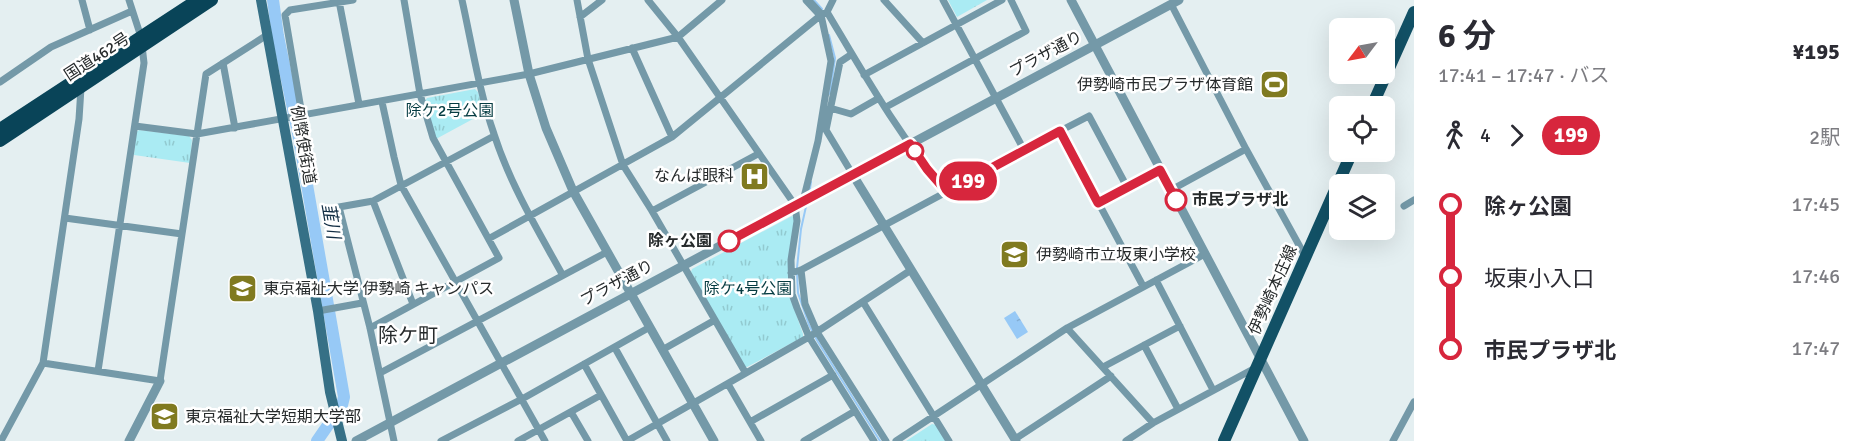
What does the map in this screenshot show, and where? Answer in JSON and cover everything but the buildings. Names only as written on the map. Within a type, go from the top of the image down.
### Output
[{"type":"highway","name":"国道462号","points":[[0,141],[81,87],[197,0]]},
{"type":"highway","name":"国道462号","points":[[0,129],[212,0]]},
{"type":"main road","name":"例幣使街道","points":[[261,0],[333,402],[342,441]]},
{"type":"main road","points":[[1376,96],[1414,12]]},
{"type":"main road","name":"伊勢崎本庄線","points":[[1224,441],[1347,162]]},
{"type":"street","points":[[82,0],[90,30]]},
{"type":"street","points":[[98,371],[144,63],[141,42],[129,0]]},
{"type":"street","points":[[302,115],[285,15],[290,10],[353,0]]},
{"type":"street","points":[[370,328],[500,258],[433,138],[420,94],[404,0]]},
{"type":"street","points":[[462,0],[479,83],[494,136],[529,216],[562,274]]},
{"type":"street","points":[[514,0],[529,74],[546,128],[573,191],[714,441]]},
{"type":"street","points":[[577,0],[588,59],[623,165],[745,372]]},
{"type":"street","points":[[580,17],[602,0]]},
{"type":"street","points":[[648,0],[678,37],[758,154],[799,203]]},
{"type":"street","points":[[135,126],[197,134],[529,74],[678,37],[722,0]]},
{"type":"street","points":[[807,0],[824,14],[927,169],[947,192]]},
{"type":"street","points":[[490,237],[672,137],[824,14],[833,0]]},
{"type":"street","points":[[884,0],[923,43]]},
{"type":"street","points":[[943,0],[1024,150]]},
{"type":"street","points":[[864,75],[1002,0]]},
{"type":"street","points":[[886,107],[1026,31],[1011,0]]},
{"type":"street","points":[[1071,0],[1205,254],[1259,363],[1304,441]]},
{"type":"street","points":[[339,1],[358,104]]},
{"type":"street","points":[[1175,2],[1246,149],[1305,256]]},
{"type":"street","name":"プラザ通り","points":[[356,441],[1175,2]]},
{"type":"street","points":[[0,82],[51,47],[132,11]]},
{"type":"street","points":[[824,14],[831,61],[819,141],[799,203],[791,260],[792,294],[809,337],[874,441]]},
{"type":"street","points":[[129,441],[160,381],[206,74],[267,34]]},
{"type":"street","points":[[632,48],[672,137]]},
{"type":"street","points":[[852,54],[840,62],[826,130],[1015,440],[1111,376]]},
{"type":"street","points":[[223,63],[235,128]]},
{"type":"street","points":[[2,441],[43,363],[79,119],[81,87]]},
{"type":"street","points":[[830,108],[851,114],[879,98]]},
{"type":"street","points":[[382,102],[401,184],[545,441]]},
{"type":"street","points":[[791,273],[885,226],[1089,116],[1127,188]]},
{"type":"street","points":[[1060,131],[1143,286]]},
{"type":"street","points":[[394,441],[370,328],[339,207],[373,201],[494,136]]},
{"type":"street","points":[[1171,190],[1246,149]]},
{"type":"street","points":[[652,211],[758,154]]},
{"type":"street","points":[[1098,203],[1160,170]]},
{"type":"street","points":[[1404,206],[1414,200]]},
{"type":"street","points":[[373,201],[413,304]]},
{"type":"street","points":[[64,218],[182,234]]},
{"type":"street","points":[[380,373],[607,252]]},
{"type":"street","points":[[896,441],[1067,327],[1205,254]]},
{"type":"street","points":[[801,270],[805,304],[817,332],[886,441]]},
{"type":"street","points":[[584,364],[627,441],[809,337],[911,270]]},
{"type":"street","points":[[1156,280],[1213,390]]},
{"type":"street","points":[[863,302],[949,441]]},
{"type":"street","points":[[318,311],[362,303]]},
{"type":"street","points":[[662,350],[714,320]]},
{"type":"street","points":[[1103,368],[1180,326]]},
{"type":"street","points":[[441,441],[522,399],[650,327]]},
{"type":"street","points":[[1067,327],[1153,423]]},
{"type":"street","points":[[1144,345],[1178,409]]},
{"type":"street","points":[[615,348],[668,441]]},
{"type":"street","points":[[43,363],[160,381]]},
{"type":"street","points":[[1126,441],[1153,423],[1259,363]]},
{"type":"street","points":[[750,422],[832,375]]},
{"type":"street","points":[[728,384],[760,441]]},
{"type":"street","points":[[518,441],[601,395]]},
{"type":"street","points":[[1393,441],[1414,402]]},
{"type":"street","points":[[804,441],[855,411]]},
{"type":"street","points":[[571,412],[588,441]]},
{"type":"green space","points":[[948,0],[987,0],[957,17]]},
{"type":"green space","name":"除ケ2号公園","points":[[475,89],[484,113],[436,139],[425,101],[427,98]]},
{"type":"green space","points":[[139,130],[189,136],[192,140],[190,163],[134,155],[136,132]]},
{"type":"green space","name":"除ケ4号公園","points":[[792,216],[795,219],[793,305],[803,337],[744,367],[691,272],[692,269]]},
{"type":"green space","points":[[932,424],[936,425],[946,441],[906,441]]},
{"type":"water","points":[[1015,311],[1028,332],[1017,339],[1004,318]]},
{"type":"waterway","name":"韮川","points":[[273,0],[344,397],[342,405],[317,441]]},
{"type":"waterway","points":[[814,0],[822,9]]},
{"type":"waterway","points":[[829,35],[835,58],[830,94]]},
{"type":"waterway","points":[[809,194],[811,182]]},
{"type":"waterway","points":[[797,268],[801,229],[807,202]]},
{"type":"waterway","points":[[797,273],[798,293],[809,325],[880,441]]},
{"type":"bus line","name":"199","points":[[729,241],[910,144],[947,192],[1060,131],[1098,203],[1160,170],[1176,200]]},
{"type":"place","name":"伊勢崎市民プラザ体育館","points":[[1274,85]]},
{"type":"place","name":"なんば眼科","points":[[755,176]]},
{"type":"place","name":"市民プラザ北","points":[[1176,200]]},
{"type":"place","name":"除ヶ公園","points":[[729,241]]},
{"type":"place","name":"伊勢崎市立坂東小学校","points":[[1015,255]]},
{"type":"place","name":"東京福祉大学 伊勢崎 キャンパス","points":[[242,289]]},
{"type":"place","name":"東京福祉大学短期大学部","points":[[164,417]]},
{"type":"district","name":"除ケ町","points":[[408,335]]}]
